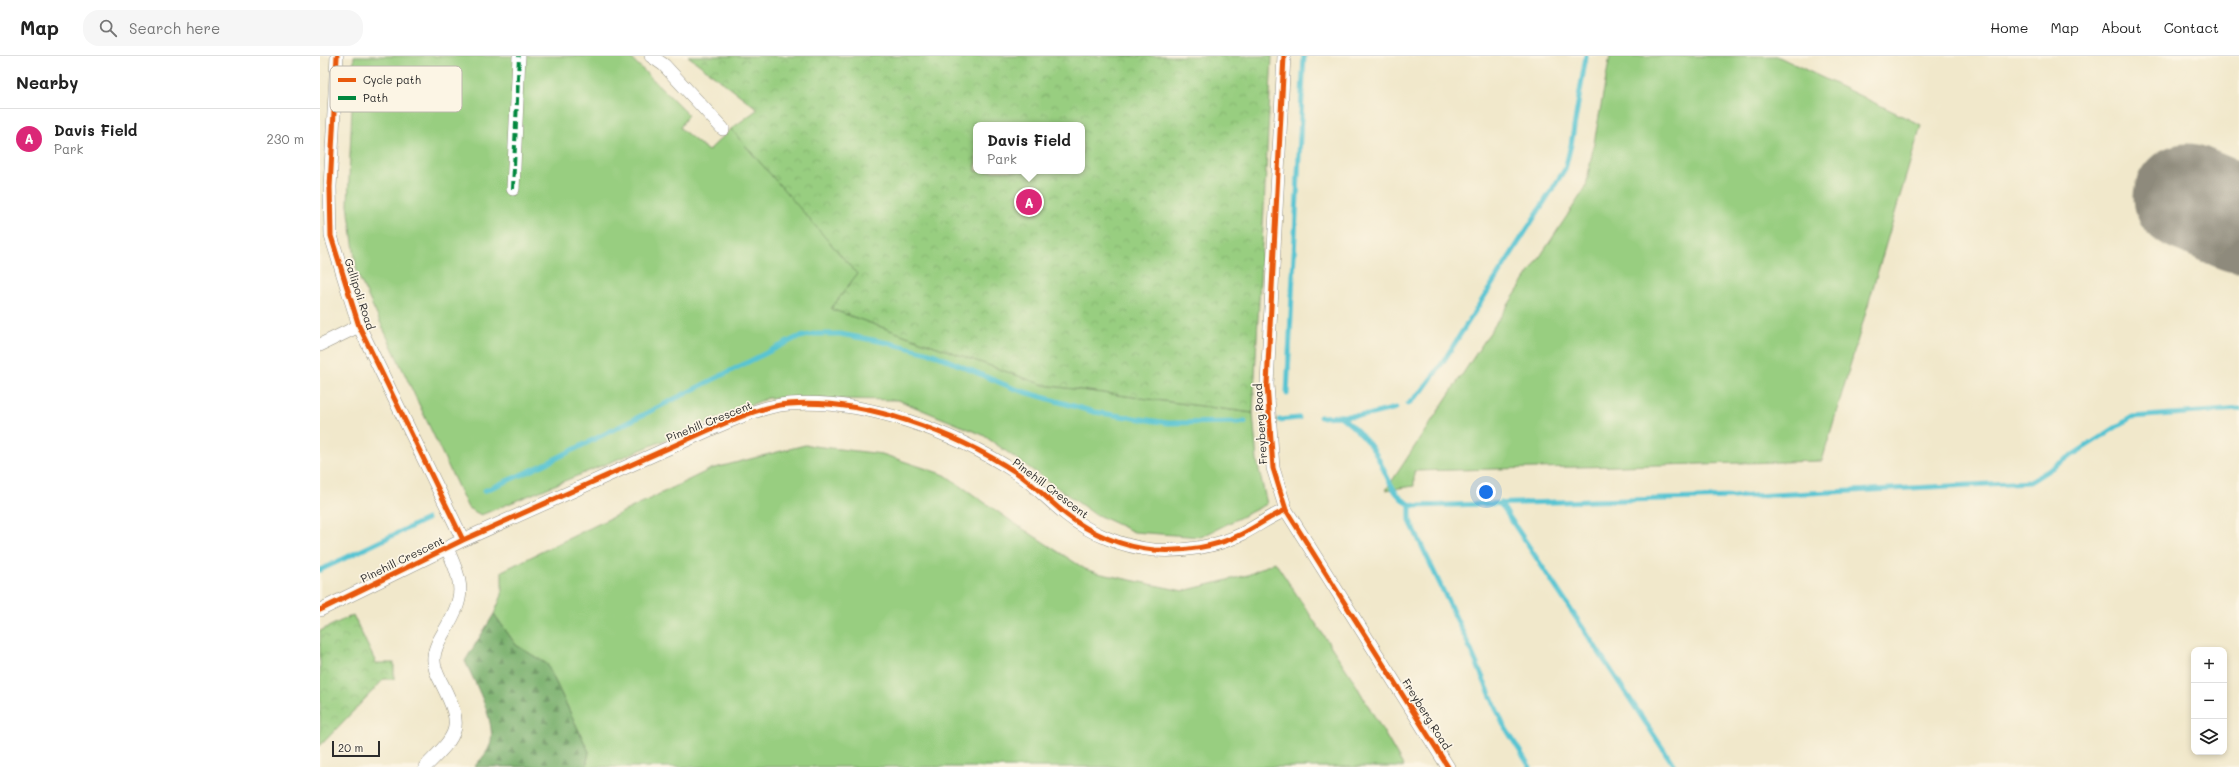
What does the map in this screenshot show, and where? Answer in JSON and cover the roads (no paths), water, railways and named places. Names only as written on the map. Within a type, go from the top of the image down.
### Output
[{"type":"street","name":"Gallipoli Road","points":[[336,66],[337,56]]},
{"type":"street","points":[[513,189],[519,56]]},
{"type":"street","points":[[651,56],[664,65],[723,129]]},
{"type":"street","name":"Freyberg Road","points":[[1284,56],[1267,384],[1273,468],[1286,510],[1448,767]]},
{"type":"street","name":"Gallipoli Road","points":[[334,112],[330,187],[331,236],[359,326],[463,540]]},
{"type":"street","points":[[320,345],[359,326]]},
{"type":"street","name":"Pinehill Crescent","points":[[320,610],[463,540],[718,426],[744,415],[788,404],[837,406],[880,412],[958,440],[1017,473],[1069,516],[1107,539],[1153,550],[1203,548],[1240,535],[1286,510]]},
{"type":"street","points":[[425,767],[451,739],[456,727],[453,708],[434,664],[437,645],[457,610],[461,594],[459,580],[447,548]]},
{"type":"waterway","points":[[1287,394],[1304,56]]},
{"type":"waterway","points":[[1408,404],[1422,391],[1441,365],[1565,169],[1571,145],[1586,56]]},
{"type":"waterway","points":[[484,491],[543,465],[796,338],[814,334],[840,334],[889,343],[933,354],[1015,389],[1094,412],[1168,423],[1245,422]]},
{"type":"waterway","points":[[1320,417],[1368,415],[1396,408]]},
{"type":"waterway","points":[[1340,416],[1367,441],[1378,458],[1395,492],[1408,503],[1416,506],[1734,497],[2030,482],[2132,417],[2239,409]]},
{"type":"waterway","points":[[1279,420],[1299,418]]},
{"type":"waterway","points":[[1500,503],[1675,767]]},
{"type":"waterway","points":[[1410,504],[1410,521],[1466,639],[1503,724],[1530,767]]},
{"type":"waterway","points":[[320,570],[427,519]]},
{"type":"place","name":"Davis Field","points":[[1029,202]]}]
